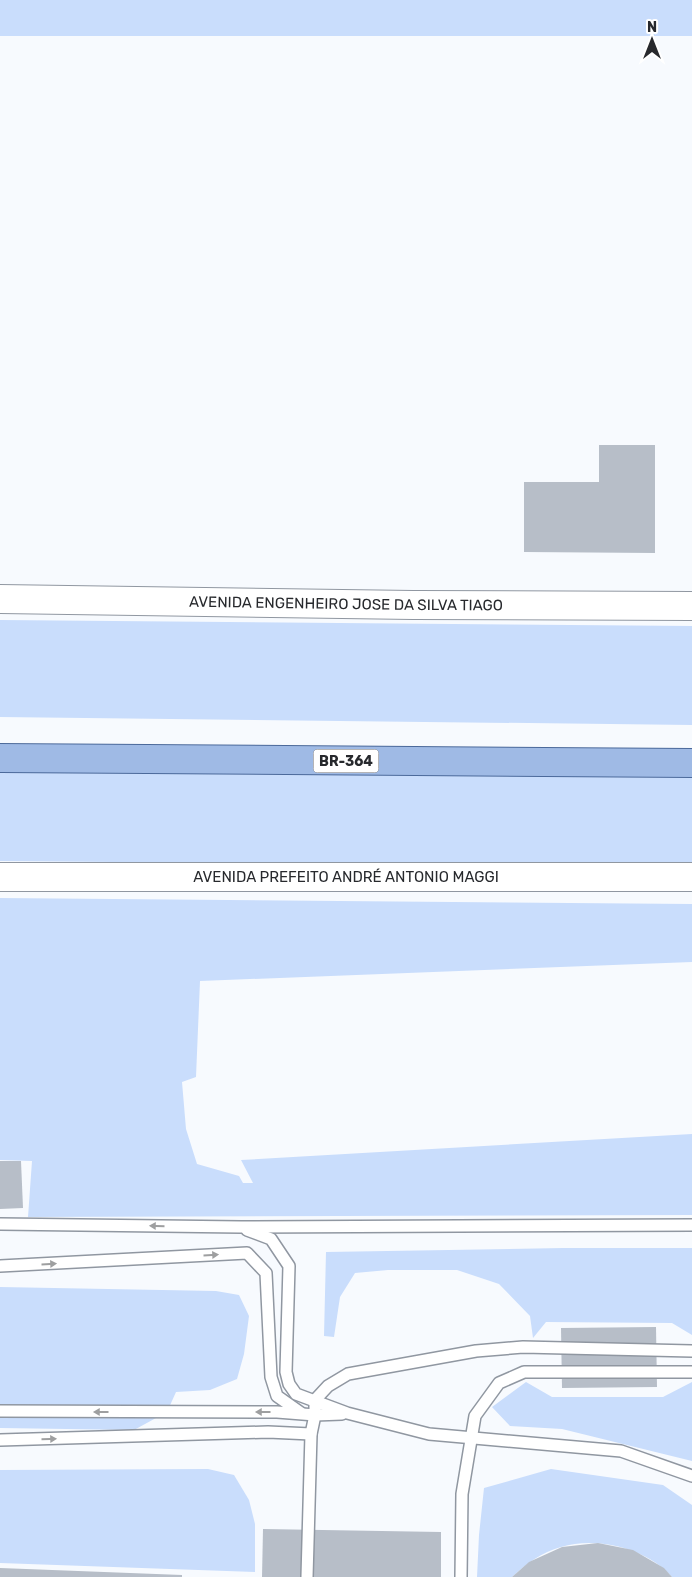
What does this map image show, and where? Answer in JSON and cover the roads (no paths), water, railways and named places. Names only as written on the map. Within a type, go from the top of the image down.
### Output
[{"type":"main road","name":"BR-364","points":[[0,758],[692,763]]},
{"type":"street","name":"AVENIDA ENGENHEIRO JOSE DA SILVA TIAGO","points":[[0,599],[423,605],[692,606]]},
{"type":"street","name":"AVENIDA PREFEITO ANDRÉ ANTONIO MAGGI","points":[[0,877],[692,877]]},
{"type":"lane","points":[[0,1224],[241,1227],[692,1225]]},
{"type":"lane","points":[[241,1227],[271,1239],[289,1266],[286,1372],[288,1384],[296,1394],[347,1413],[428,1434],[621,1451],[692,1476]]},
{"type":"lane","points":[[0,1266],[247,1253],[266,1273],[271,1377],[277,1396],[302,1413]]},
{"type":"lane","points":[[307,1577],[311,1434],[315,1415],[315,1400],[328,1386],[348,1374],[476,1351],[523,1347],[692,1351]]},
{"type":"lane","points":[[461,1577],[462,1494],[474,1416],[499,1383],[524,1372],[692,1372]]},
{"type":"lane","points":[[0,1411],[302,1413],[315,1415],[347,1413]]},
{"type":"lane","points":[[0,1440],[268,1432],[311,1434]]}]
